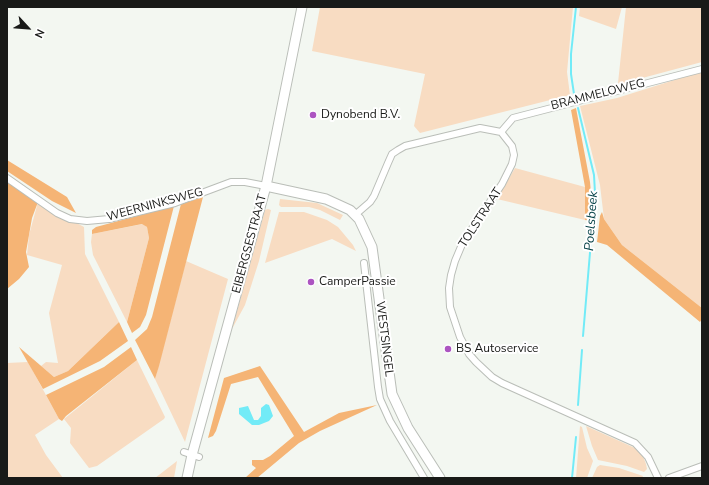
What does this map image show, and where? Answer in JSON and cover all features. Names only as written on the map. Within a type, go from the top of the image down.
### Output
[{"type":"main road","name":"EIBERGSESTRAAT","points":[[187,478],[191,455],[266,186],[302,7]]},
{"type":"main road","points":[[266,186],[326,199],[340,204],[356,214]]},
{"type":"main road","name":"WESTSINGEL","points":[[356,214],[372,247],[392,394],[408,428],[440,478]]},
{"type":"street","name":"BRAMMELOWEG","points":[[501,132],[513,118],[702,69]]},
{"type":"street","points":[[356,214],[365,207],[374,196],[392,154],[405,146],[480,128],[501,132]]},
{"type":"street","name":"TOLSTRAAT","points":[[501,132],[512,146],[512,164],[502,184],[463,242],[451,275],[449,288],[450,307],[460,337],[473,358],[492,377],[502,383],[635,443],[648,457],[658,478]]},
{"type":"street","name":"WEERNINKSWEG","points":[[7,178],[57,213],[70,218],[88,221],[109,219],[175,203],[231,182],[245,182],[266,186]]},
{"type":"street","name":"WESTSINGEL","points":[[364,263],[380,398],[390,421],[424,478]]},
{"type":"street","points":[[669,478],[702,466]]},
{"type":"shaded area","points":[[320,7],[573,7],[567,72],[570,95],[420,133],[414,126],[425,74],[312,51]]},
{"type":"shaded area","points":[[580,7],[622,7],[616,29],[579,16]]},
{"type":"shaded area","points":[[626,7],[702,7],[702,62],[620,84],[618,83]]},
{"type":"shaded area","points":[[700,72],[702,74],[702,308],[622,245],[604,219],[600,185],[580,106],[617,98]]},
{"type":"shaded area","points":[[576,108],[590,182],[592,204],[590,221],[585,220],[585,187],[571,110]]},
{"type":"shaded area","points":[[7,160],[67,197],[76,213],[52,201],[7,171]]},
{"type":"shaded area","points":[[515,168],[585,187],[585,220],[497,199]]},
{"type":"shaded area","points":[[7,180],[38,202],[32,218],[26,252],[29,267],[19,279],[7,289]]},
{"type":"shaded area","points":[[203,197],[155,379],[135,340],[147,329],[152,317],[181,204]]},
{"type":"shaded area","points":[[280,199],[317,203],[343,215],[340,220],[320,210],[309,207],[281,207],[279,205]]},
{"type":"shaded area","points":[[38,202],[84,227],[85,254],[119,322],[68,371],[54,377],[41,366],[46,362],[58,363],[49,313],[62,265],[27,255],[29,235]]},
{"type":"shaded area","points":[[174,206],[146,315],[140,327],[132,333],[127,322],[149,238],[147,227],[142,224],[92,234],[92,230],[96,227]]},
{"type":"shaded area","points":[[265,210],[271,210],[259,261],[245,305],[232,329]]},
{"type":"shaded area","points":[[279,212],[304,212],[327,220],[338,227],[356,251],[332,239],[265,263]]},
{"type":"shaded area","points":[[602,212],[604,219],[622,245],[702,308],[702,319],[700,322],[607,245],[597,242],[600,216]]},
{"type":"shaded area","points":[[143,224],[147,227],[149,238],[127,322],[93,255],[91,242],[92,234]]},
{"type":"shaded area","points":[[186,261],[228,279],[185,442],[155,379]]},
{"type":"shaded area","points":[[119,322],[128,341],[100,361],[43,389],[19,347],[54,377],[68,371]]},
{"type":"shaded area","points":[[131,347],[137,360],[66,416],[62,421],[59,419],[46,395],[104,367]]},
{"type":"shaded area","points":[[137,360],[165,417],[97,466],[89,468],[70,443],[71,428],[64,419]]},
{"type":"shaded area","points":[[28,362],[59,419],[35,435],[46,455],[63,478],[7,478],[7,363]]},
{"type":"shaded area","points":[[260,366],[304,432],[339,413],[377,405],[320,431],[299,443],[257,478],[245,478],[256,468],[252,465],[252,460],[263,460],[270,456],[294,436],[258,377],[231,384],[216,431],[213,436],[208,438],[224,378]]},
{"type":"shaded area","points":[[580,426],[582,427],[587,448],[593,461],[587,478],[576,478]]},
{"type":"shaded area","points":[[586,426],[635,448],[643,456],[647,469],[644,472],[627,466],[598,460]]},
{"type":"shaded area","points":[[177,461],[174,478],[155,478]]},
{"type":"shaded area","points":[[600,465],[619,468],[643,476],[642,478],[592,478],[597,467]]},
{"type":"water","points":[[266,404],[269,405],[273,416],[269,421],[259,425],[252,425],[239,414],[239,408],[248,406],[254,420],[258,420],[261,416],[261,408]]},
{"type":"waterway","name":"Poelsbeek","points":[[574,94],[571,74],[571,54],[576,7]]},
{"type":"waterway","name":"Poelsbeek","points":[[578,108],[594,175],[595,193],[583,336]]},
{"type":"waterway","name":"Poelsbeek","points":[[578,405],[582,350]]},
{"type":"waterway","name":"Poelsbeek","points":[[572,478],[576,437]]},
{"type":"place","name":"Dynobend B.V.","points":[[313,115]]},
{"type":"place","name":"CamperPassie","points":[[311,282]]},
{"type":"place","name":"BS Autoservice","points":[[448,349]]}]
